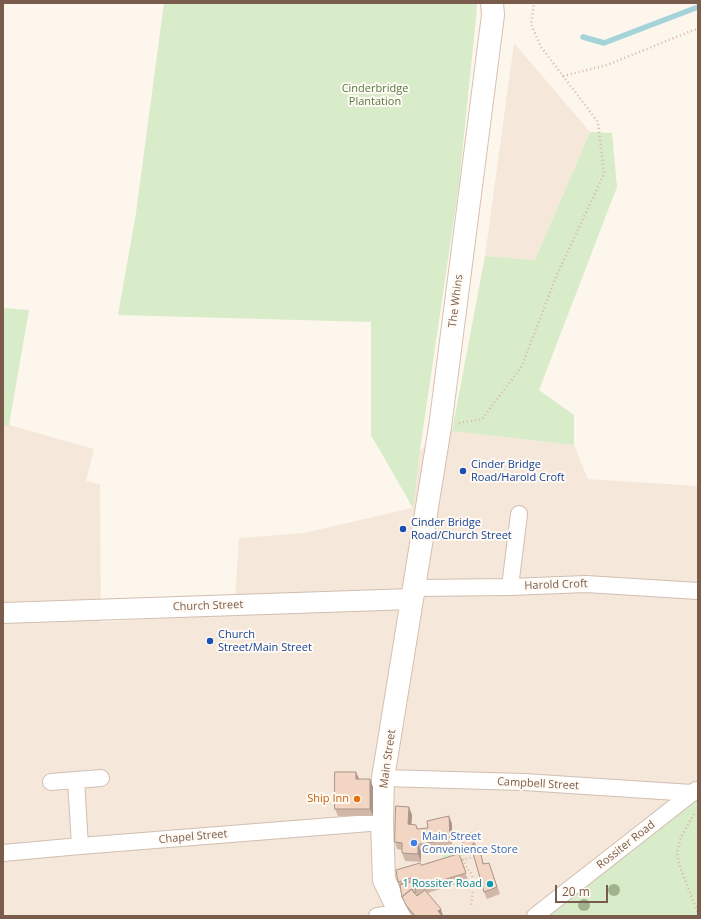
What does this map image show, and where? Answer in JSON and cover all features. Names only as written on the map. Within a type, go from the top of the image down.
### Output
[{"type":"main road","name":"The Whins","points":[[413,593],[440,427],[493,15],[492,3]]},
{"type":"main road","name":"Main Street","points":[[401,914],[384,880],[382,822],[383,778],[413,593]]},
{"type":"street","points":[[510,587],[519,514]]},
{"type":"street","name":"Harold Croft","points":[[413,593],[586,584],[698,591]]},
{"type":"street","name":"Church Street","points":[[3,613],[413,593]]},
{"type":"street","points":[[51,782],[101,778]]},
{"type":"street","name":"Campbell Street","points":[[383,778],[524,782],[692,793]]},
{"type":"street","points":[[76,780],[80,846]]},
{"type":"street","name":"Rossiter Road","points":[[535,916],[692,793]]},
{"type":"street","name":"Chapel Street","points":[[3,853],[382,822]]},
{"type":"street","points":[[377,916],[401,914]]},
{"type":"path","points":[[440,427],[482,419],[522,366],[555,279],[604,174],[598,122],[541,47],[531,24],[534,3]]},
{"type":"path","points":[[563,76],[607,65],[698,29]]},
{"type":"path","points":[[692,793],[695,812],[681,837],[677,853],[680,867],[698,913]]},
{"type":"path","points":[[458,859],[458,861],[474,857]]},
{"type":"path","points":[[463,859],[474,881],[471,906]]},
{"type":"shaded area","points":[[514,43],[590,132],[535,260],[485,256]]},
{"type":"shaded area","points":[[3,425],[9,425],[94,449],[86,481],[100,484],[101,622],[234,614],[239,538],[304,533],[412,508],[420,450],[452,431],[574,445],[588,479],[698,486],[698,782],[525,916],[3,916]]},
{"type":"green space","name":"Cinderbridge Plantation","points":[[164,3],[477,3],[459,184],[420,450],[413,508],[371,435],[371,322],[118,315],[136,213]]},
{"type":"green space","points":[[590,132],[612,133],[617,187],[539,390],[574,415],[574,445],[452,431],[485,256],[535,260]]},
{"type":"green space","points":[[3,308],[29,310],[9,425],[3,425]]},
{"type":"green space","points":[[698,794],[698,916],[543,916]]},
{"type":"green space","points":[[454,844],[457,850],[465,852],[466,855],[457,858],[442,859],[442,848]]},
{"type":"building","points":[[335,772],[356,772],[356,779],[370,779],[370,809],[335,809]]},
{"type":"building","points":[[396,806],[409,807],[408,824],[416,825],[417,829],[428,828],[427,821],[449,816],[450,837],[424,844],[418,844],[418,854],[402,853],[402,843],[395,842]]},
{"type":"building","points":[[471,833],[474,844],[471,846],[472,849],[465,851],[461,836]]},
{"type":"building","name":"1 Rossiter Road","points":[[475,844],[477,851],[480,850],[483,864],[489,863],[497,887],[484,892],[471,846]]},
{"type":"building","points":[[459,854],[466,873],[414,889],[411,878],[398,882],[396,870],[420,863],[421,865]]},
{"type":"building","points":[[412,882],[416,892],[414,893],[412,889],[402,897],[400,885]]},
{"type":"building","points":[[412,889],[417,896],[425,890],[441,909],[438,911],[442,916],[415,916],[406,905],[402,897]]},
{"type":"waterway","points":[[583,37],[604,43],[698,7]]},
{"type":"place","name":"Cinder Bridge Road/Harold Croft","points":[[463,471]]},
{"type":"place","name":"Cinder Bridge Road/Church Street","points":[[403,529]]},
{"type":"place","name":"Church Street/Main Street","points":[[210,641]]},
{"type":"place","name":"Ship Inn","points":[[357,799]]},
{"type":"place","name":"Main Street Convenience Store","points":[[414,843]]},
{"type":"place","name":"1 Rossiter Road","points":[[490,884]]}]
